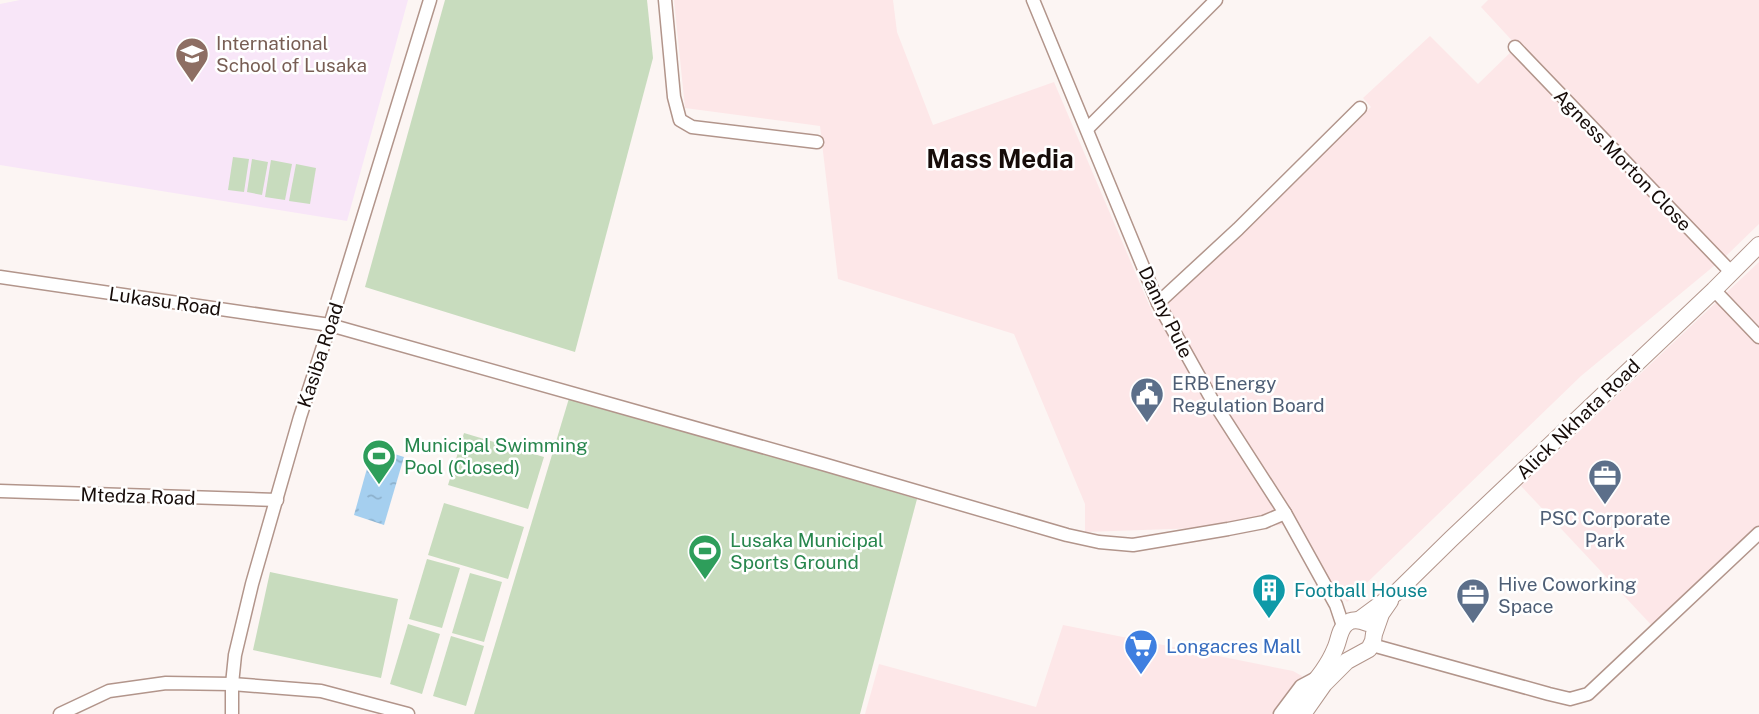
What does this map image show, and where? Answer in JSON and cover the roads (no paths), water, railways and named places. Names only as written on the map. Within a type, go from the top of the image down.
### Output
[{"type":"main road","name":"Alick Nkhata Road","points":[[1290,714],[1319,676],[1350,625],[1397,592],[1759,244]]},
{"type":"main road","name":"Alick Nkhata Road","points":[[1373,639],[1381,614],[1397,592]]},
{"type":"main road","points":[[1303,714],[1324,684],[1347,661],[1366,651],[1373,639],[1368,623],[1350,625],[1343,646],[1349,652],[1357,654]]},
{"type":"street","name":"Kasiba Road","points":[[232,714],[235,655],[242,619],[300,417],[430,0]]},
{"type":"street","points":[[665,0],[674,97],[680,120],[692,127],[817,142]]},
{"type":"street","name":"Danny Pule","points":[[1033,0],[1158,303],[1211,398],[1285,513],[1336,606],[1350,625]]},
{"type":"street","points":[[1087,129],[1216,0]]},
{"type":"street","name":"Agness Morton Close","points":[[1515,47],[1731,272]]},
{"type":"street","points":[[1158,303],[1238,229],[1360,108]]},
{"type":"street","name":"Lukasu Road","points":[[0,277],[330,325],[1098,542],[1133,545],[1183,538],[1264,522],[1285,513]]},
{"type":"street","points":[[1714,290],[1759,337]]},
{"type":"street","name":"Mtedza Road","points":[[0,491],[277,500]]},
{"type":"street","points":[[1373,639],[1570,699],[1588,694],[1759,533]]},
{"type":"street","name":"Alick Nkhata Road","points":[[1280,714],[1301,686],[1319,676]]},
{"type":"street","points":[[60,714],[109,691],[166,683],[232,684],[321,691],[408,714]]},
{"type":"street","points":[[1311,714],[1314,697]]},
{"type":"water","name":"Municipal Swimming Pool (Closed)","points":[[373,447],[404,457],[384,525],[354,515]]},
{"type":"place","name":"International School of Lusaka","points":[[192,84]]},
{"type":"place","name":"ERB Energy Regulation Board","points":[[1147,424]]},
{"type":"place","name":"Municipal Swimming Pool (Closed)","points":[[379,486]]},
{"type":"place","name":"PSC Corporate Park","points":[[1605,506]]},
{"type":"place","name":"Lusaka Municipal Sports Ground","points":[[705,581]]},
{"type":"place","name":"Football House","points":[[1269,620]]},
{"type":"place","name":"Hive Coworking Space","points":[[1473,625]]},
{"type":"place","name":"Longacres Mall","points":[[1141,676]]},
{"type":"district","name":"Mass Media","points":[[1000,158]]}]
